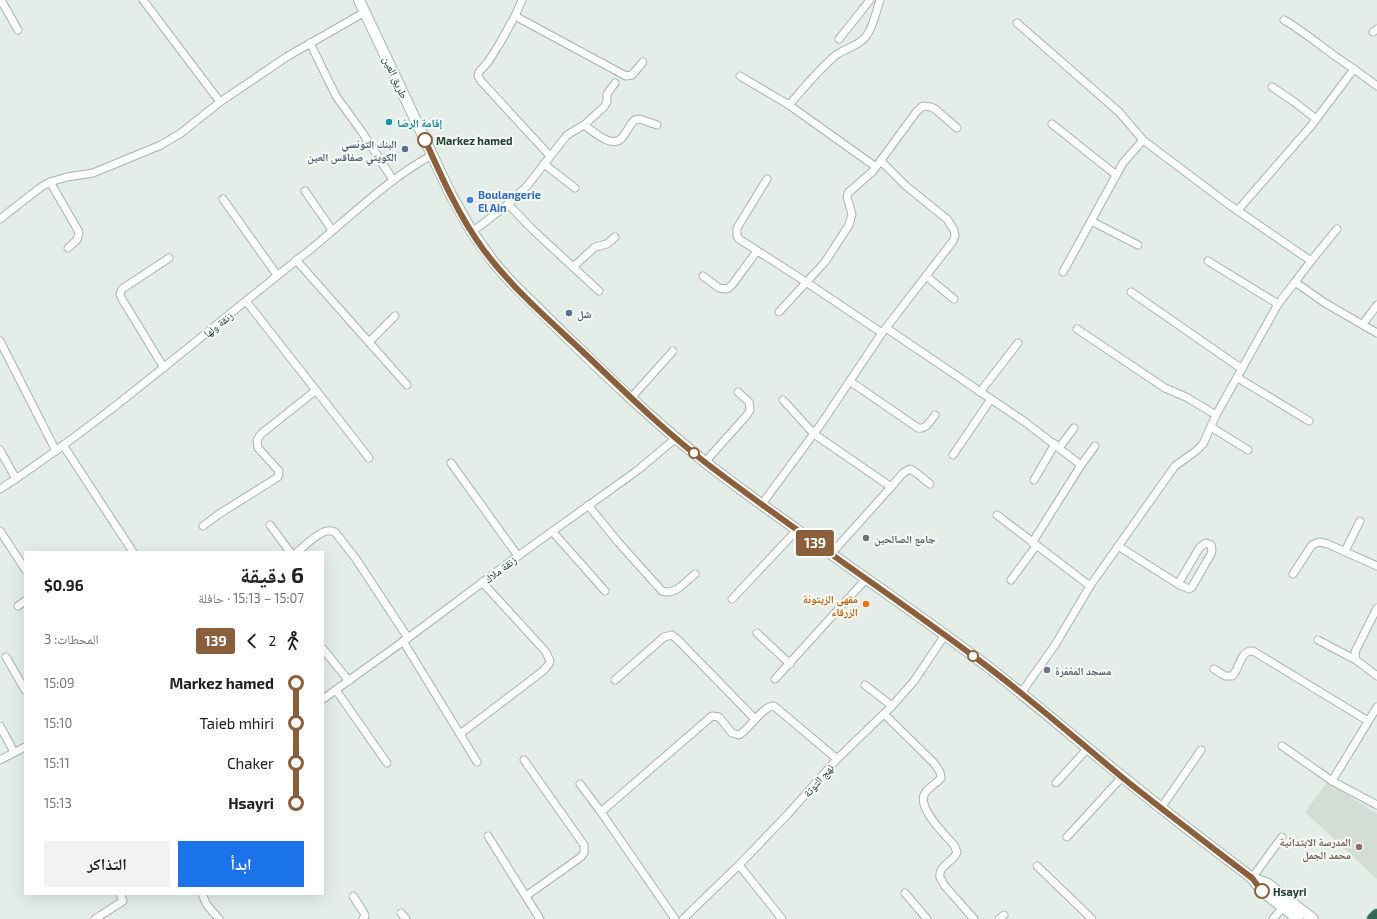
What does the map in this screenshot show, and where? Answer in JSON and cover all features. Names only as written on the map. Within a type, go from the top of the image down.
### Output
[{"type":"highway","points":[[1373,919],[1377,915]]},
{"type":"main road","name":"طريق العين","points":[[359,0],[432,154],[472,232],[495,264],[512,283],[631,398],[705,462],[944,635],[1021,693],[1122,777],[1252,878],[1262,891],[1298,919]]},
{"type":"main road","name":"طريق العين","points":[[1252,878],[1268,884],[1313,919]]},
{"type":"street","points":[[1,0],[18,30]]},
{"type":"street","points":[[143,0],[220,102]]},
{"type":"street","points":[[522,0],[515,16],[493,54],[479,72],[478,76],[550,156]]},
{"type":"street","points":[[839,39],[870,0]]},
{"type":"street","points":[[789,105],[812,78],[830,61],[844,50],[867,37],[880,0]]},
{"type":"street","points":[[0,219],[41,187],[50,182],[67,177],[93,173],[152,149],[181,133],[220,102],[284,58],[365,12]]},
{"type":"street","points":[[515,16],[623,75],[632,75],[643,62]]},
{"type":"street","points":[[1284,20],[1377,86]]},
{"type":"street","points":[[1017,23],[1119,112],[1143,140],[1238,210],[1311,261]]},
{"type":"street","points":[[310,44],[336,96],[362,132],[393,180]]},
{"type":"street","points":[[1238,210],[1316,119],[1354,69]]},
{"type":"street","points":[[740,76],[789,105],[876,167]]},
{"type":"street","points":[[472,232],[508,204],[527,186],[567,135],[584,125],[606,105],[607,94],[615,83]]},
{"type":"street","points":[[1272,87],[1316,119]]},
{"type":"street","points":[[779,312],[825,262],[848,225],[852,214],[847,197],[848,193],[876,167],[917,111],[923,106],[931,107],[957,128]]},
{"type":"street","points":[[584,125],[604,139],[613,141],[619,140],[623,137],[635,120],[640,119],[657,125]]},
{"type":"street","points":[[1052,124],[1116,175]]},
{"type":"street","points":[[1062,272],[1116,175],[1127,158],[1143,140]]},
{"type":"street","name":"زنقة ولها","points":[[0,489],[56,451],[164,368],[393,180],[432,154]]},
{"type":"street","points":[[762,504],[851,382],[884,330],[954,241],[954,230],[946,219],[906,186],[881,161]]},
{"type":"street","points":[[544,164],[575,188]]},
{"type":"street","points":[[767,179],[739,224],[736,232],[739,239],[991,399],[1081,465]]},
{"type":"street","points":[[50,182],[80,232],[77,240],[68,248]]},
{"type":"street","points":[[305,191],[332,230]]},
{"type":"street","points":[[223,199],[277,275]]},
{"type":"street","points":[[508,204],[532,229],[599,291]]},
{"type":"street","points":[[1091,221],[1138,245]]},
{"type":"street","points":[[1021,693],[1055,645],[1090,586],[1175,466],[1200,447],[1278,304],[1337,229]]},
{"type":"street","points":[[573,267],[595,247],[607,244],[615,236]]},
{"type":"street","points":[[702,276],[719,288],[726,289],[732,284],[757,251]]},
{"type":"street","points":[[164,368],[120,294],[122,289],[169,258]]},
{"type":"street","points":[[296,260],[407,385]]},
{"type":"street","points":[[1208,261],[1278,304]]},
{"type":"street","points":[[926,276],[954,299]]},
{"type":"street","points":[[1295,282],[1325,303],[1377,333]]},
{"type":"street","points":[[1131,292],[1242,369]]},
{"type":"street","points":[[246,301],[369,458]]},
{"type":"street","points":[[1363,324],[1377,305]]},
{"type":"street","points":[[369,342],[395,316]]},
{"type":"street","points":[[1077,329],[1165,388],[1186,397],[1216,416]]},
{"type":"street","points":[[0,341],[56,451]]},
{"type":"street","points":[[980,392],[1018,343]]},
{"type":"street","points":[[631,398],[673,351]]},
{"type":"street","points":[[1238,378],[1308,421]]},
{"type":"street","points":[[851,382],[918,428],[922,429],[925,427],[935,415]]},
{"type":"street","points":[[203,526],[219,514],[278,477],[279,471],[258,448],[257,440],[261,434],[315,390]]},
{"type":"street","points":[[705,462],[750,410],[749,402],[738,392]]},
{"type":"street","points":[[953,455],[991,399]]},
{"type":"street","points":[[783,400],[814,434],[891,487]]},
{"type":"street","points":[[1211,427],[1248,450]]},
{"type":"street","points":[[1034,480],[1057,446],[1074,428]]},
{"type":"street","name":"زنقة ملاك","points":[[324,698],[552,531],[638,470],[676,438]]},
{"type":"street","points":[[63,445],[132,551]]},
{"type":"street","points":[[1012,580],[1081,465],[1095,446]]},
{"type":"street","points":[[0,450],[16,479]]},
{"type":"street","points":[[451,463],[518,556]]},
{"type":"street","points":[[831,554],[903,473],[910,469],[930,484]]},
{"type":"street","points":[[588,505],[618,542],[662,591],[670,593],[674,591],[695,574]]},
{"type":"street","points":[[997,515],[1090,586]]},
{"type":"street","points":[[1345,551],[1360,521]]},
{"type":"street","points":[[270,526],[289,551]]},
{"type":"street","points":[[298,551],[323,532],[331,530],[335,532],[356,559],[406,639],[477,762]]},
{"type":"street","points":[[732,599],[797,530]]},
{"type":"street","points":[[0,531],[24,568]]},
{"type":"street","points":[[552,531],[605,591]]},
{"type":"street","points":[[1293,574],[1315,543],[1323,542],[1377,566]]},
{"type":"street","points":[[1118,546],[1178,584],[1187,589],[1192,587],[1211,554],[1212,545],[1206,543],[1200,546],[1178,584]]},
{"type":"street","points":[[775,679],[866,579]]},
{"type":"street","points":[[460,734],[543,671],[549,664],[550,660],[546,652],[482,582]]},
{"type":"street","points":[[18,606],[24,602]]},
{"type":"street","points":[[1356,660],[1355,652],[1377,608]]},
{"type":"street","points":[[757,633],[790,664]]},
{"type":"street","points":[[614,680],[664,637],[672,635],[755,719]]},
{"type":"street","name":"نهج التوتة","points":[[684,919],[788,814],[837,759],[892,706],[914,681],[944,635]]},
{"type":"street","points":[[1318,640],[1356,660],[1377,676]]},
{"type":"street","points":[[324,649],[349,681]]},
{"type":"street","points":[[1214,669],[1225,676],[1232,676],[1236,673],[1245,654],[1253,651],[1368,721]]},
{"type":"street","points":[[6,658],[24,688]]},
{"type":"street","points":[[865,685],[892,706]]},
{"type":"street","points":[[336,690],[387,763]]},
{"type":"street","points":[[601,812],[712,716],[719,717],[732,733],[737,735],[744,731],[768,707],[774,706],[837,759]]},
{"type":"street","points":[[1332,781],[1377,707]]},
{"type":"street","points":[[884,714],[934,763],[940,772],[940,778],[927,790],[923,799],[924,808],[954,845],[957,852],[954,857],[941,869],[940,877],[944,885],[974,919]]},
{"type":"street","points":[[0,726],[14,752]]},
{"type":"street","points":[[1282,746],[1332,781],[1377,805]]},
{"type":"street","points":[[0,760],[24,747]]},
{"type":"street","points":[[1056,783],[1088,748]]},
{"type":"street","points":[[1161,808],[1201,750]]},
{"type":"street","points":[[524,760],[584,845],[584,850],[581,857],[526,896]]},
{"type":"street","points":[[1067,837],[1122,777]]},
{"type":"street","points":[[580,784],[675,919]]},
{"type":"street","points":[[488,836],[540,919]]},
{"type":"street","points":[[1252,878],[1282,837]]},
{"type":"street","points":[[739,865],[782,919]]},
{"type":"street","points":[[1037,866],[1092,919]]},
{"type":"street","points":[[905,893],[927,919]]},
{"type":"street","points":[[95,919],[123,901],[120,895]]},
{"type":"street","points":[[202,895],[207,905],[219,919]]},
{"type":"street","points":[[353,896],[364,913],[365,916],[363,919]]},
{"type":"street","points":[[1273,919],[1283,907]]},
{"type":"shaded area","name":"المدرسة الابتدائية محمد الجمل","points":[[1327,782],[1377,814],[1377,879],[1305,812]]},
{"type":"bus line","name":"139","points":[[425,140],[451,195],[472,232],[495,264],[534,305],[631,398],[705,462],[984,664],[1132,785],[1252,878],[1262,891]]},
{"type":"place","name":"إقامة الرضا","points":[[389,122]]},
{"type":"place","name":"Markez hamed","points":[[425,140]]},
{"type":"place","name":"البنك التونسي الكويتي صفاقس العين","points":[[405,149]]},
{"type":"place","name":"Boulangerie El Ain","points":[[470,200]]},
{"type":"place","name":"شل","points":[[569,313]]},
{"type":"place","name":"جامع الصالحين","points":[[866,538]]},
{"type":"place","name":"مقهى الزيتونة الزرقاء","points":[[866,604]]},
{"type":"place","name":"مسجد المغفرة","points":[[1047,670]]},
{"type":"place","name":"المدرسة الابتدائية محمد الجمل","points":[[1359,847]]},
{"type":"place","name":"Hsayri","points":[[1262,891]]}]
